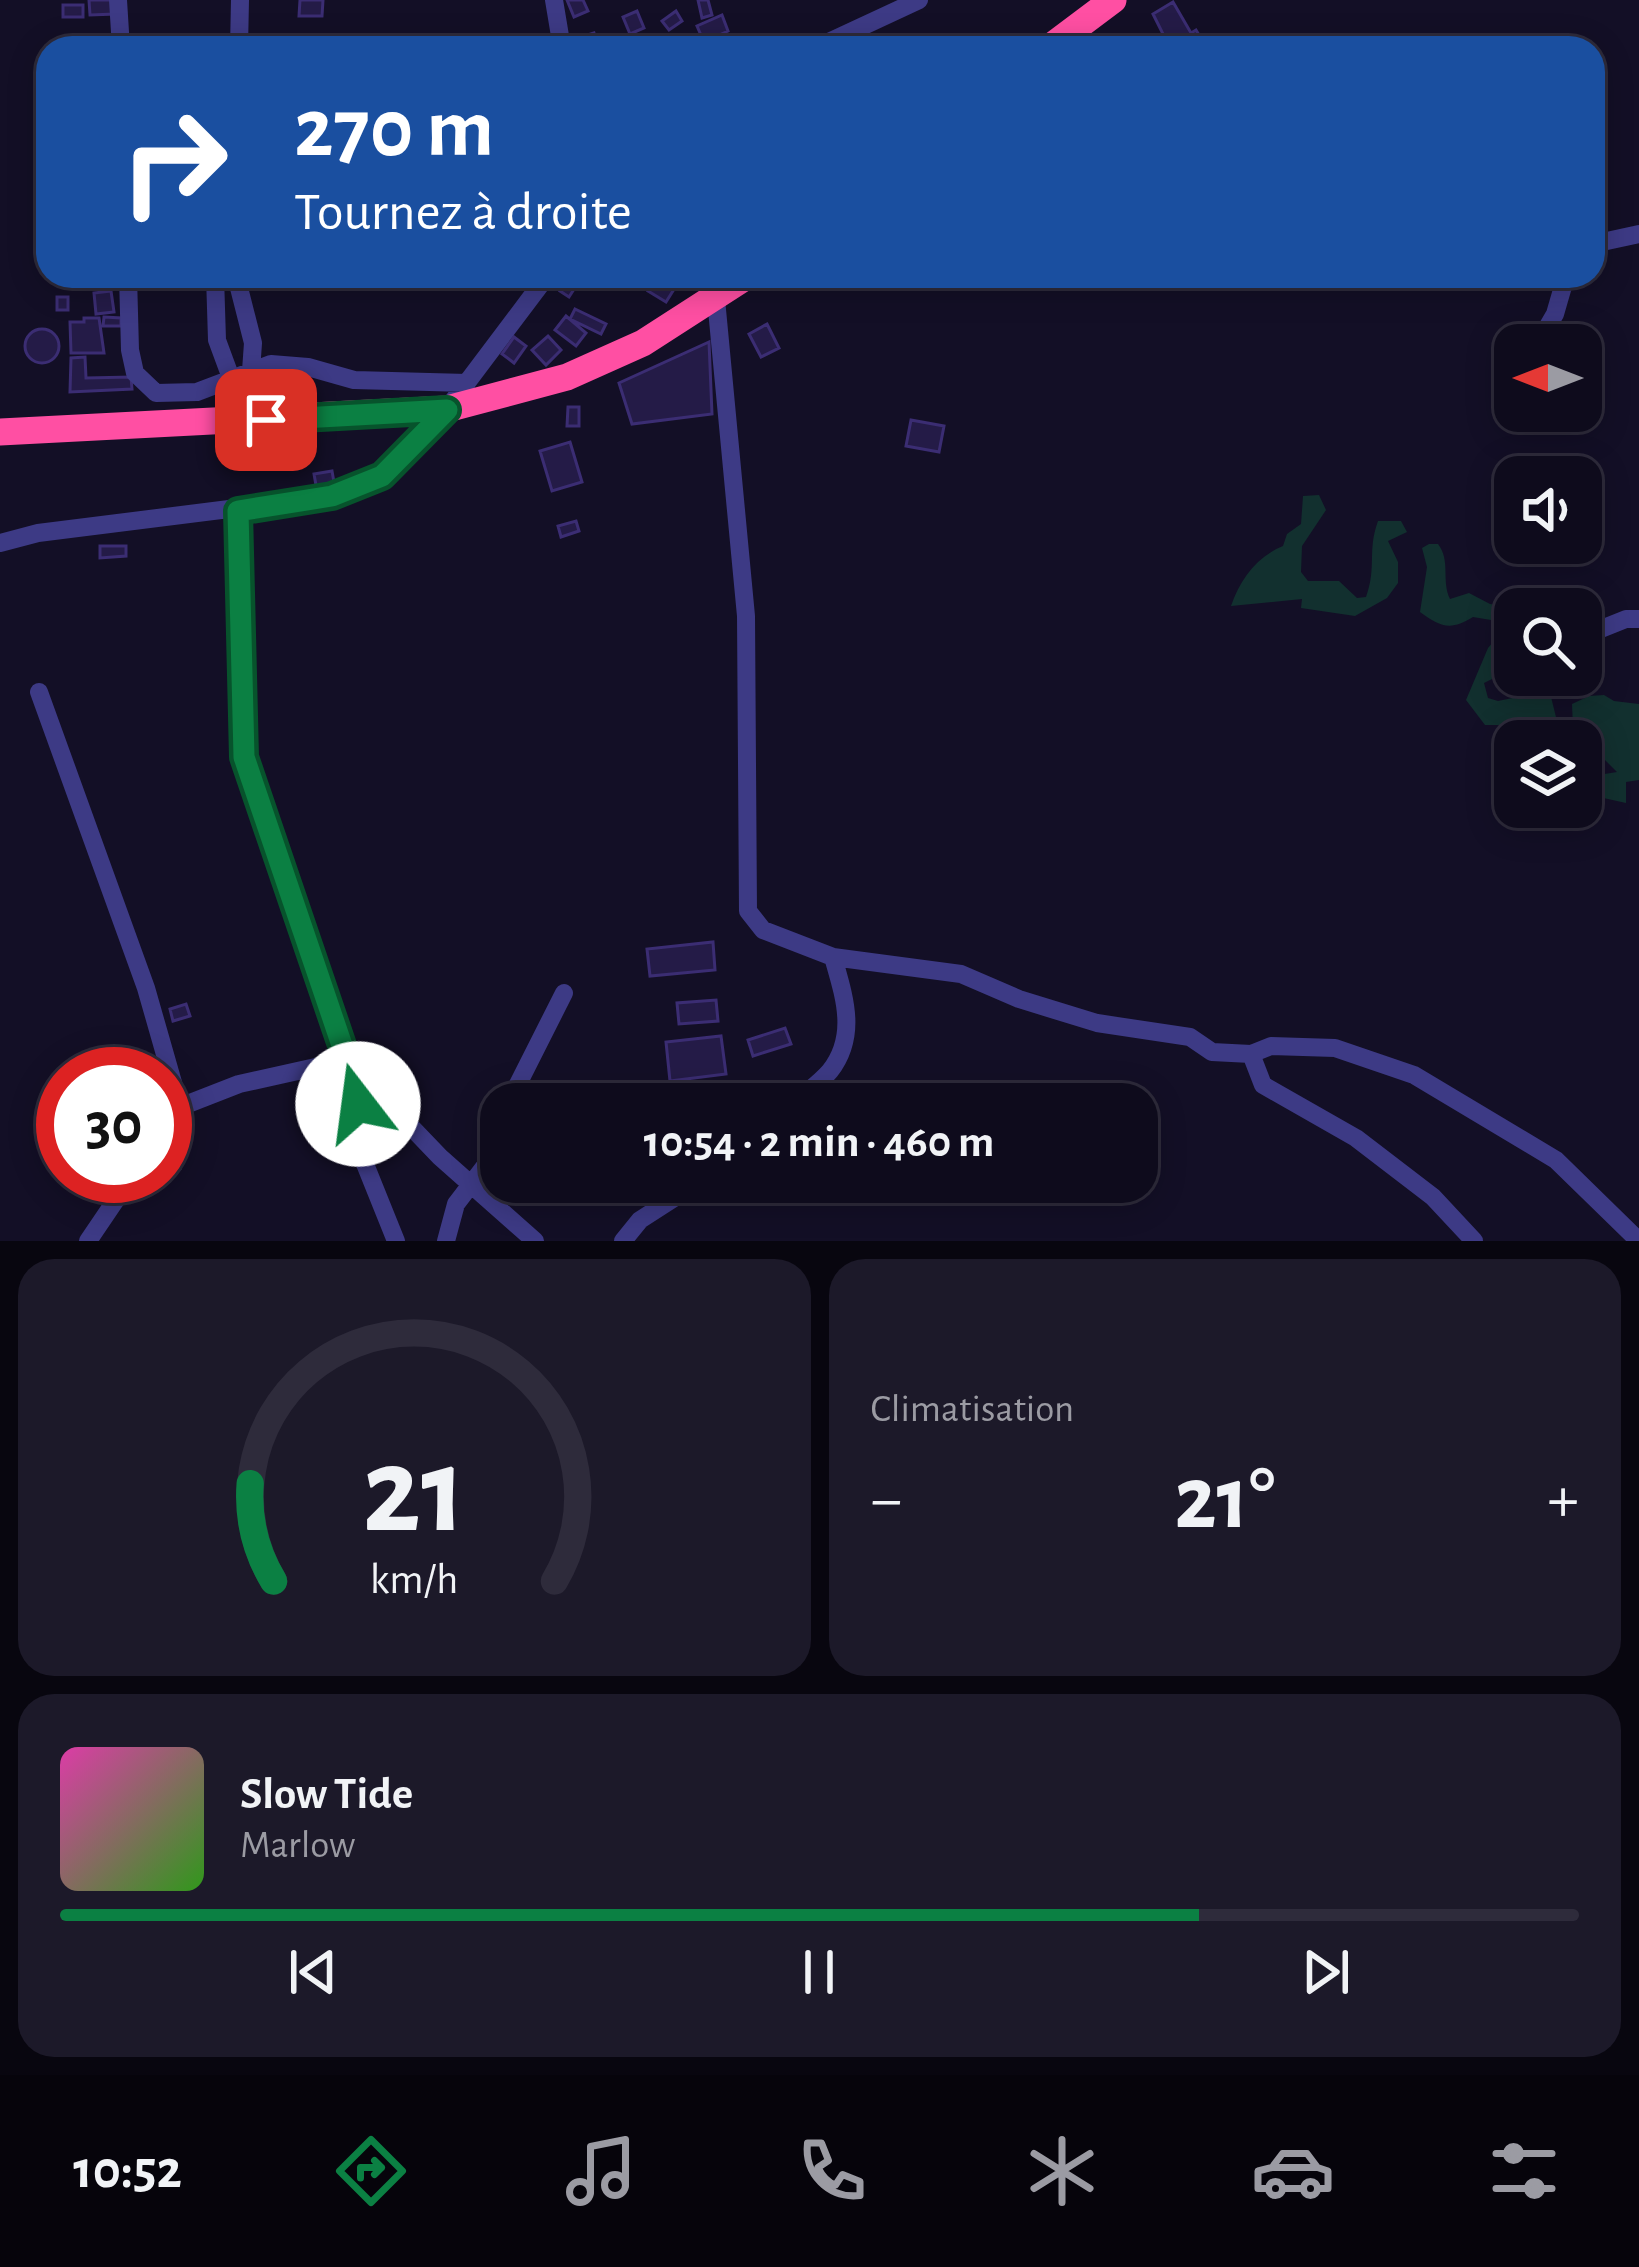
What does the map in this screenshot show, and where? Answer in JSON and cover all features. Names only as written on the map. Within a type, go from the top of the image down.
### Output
[{"type":"highway","points":[[1065,36],[1113,0]]},
{"type":"highway","points":[[0,432],[447,410],[567,377],[643,343],[731,288]]},
{"type":"street","points":[[118,0],[120,36]]},
{"type":"street","points":[[239,36],[240,0]]},
{"type":"street","points":[[554,0],[560,36]]},
{"type":"street","points":[[842,36],[919,0]]},
{"type":"street","points":[[1605,241],[1639,234]]},
{"type":"street","points":[[128,288],[130,350],[136,373],[156,393],[197,392],[272,364],[308,367],[355,380],[467,383]]},
{"type":"street","points":[[215,288],[217,340],[231,378]]},
{"type":"street","points":[[239,288],[253,343],[251,371]]},
{"type":"street","points":[[0,543],[38,533],[332,496],[382,476],[447,410],[538,288]]},
{"type":"street","points":[[1550,324],[1563,288]]},
{"type":"street","points":[[716,299],[746,616],[748,911],[763,930],[833,957],[961,974],[1019,999],[1097,1023],[1190,1037],[1212,1052],[1252,1054],[1271,1046],[1335,1048],[1414,1075],[1556,1160],[1639,1241]]},
{"type":"street","points":[[238,511],[244,757],[347,1060],[365,1164],[396,1241]]},
{"type":"street","points":[[1602,629],[1639,619]]},
{"type":"street","points":[[39,692],[163,1047]]},
{"type":"street","points":[[817,1083],[830,1072],[845,1044],[848,1012],[833,957]]},
{"type":"street","points":[[519,1083],[564,993]]},
{"type":"street","points":[[1252,1054],[1263,1084],[1356,1138],[1433,1198],[1474,1241]]},
{"type":"street","points":[[192,1102],[238,1084],[347,1060]]},
{"type":"street","points":[[347,1060],[471,1186],[535,1241]]},
{"type":"street","points":[[446,1241],[456,1204],[480,1173]]},
{"type":"street","points":[[88,1241],[114,1203]]},
{"type":"street","points":[[623,1241],[640,1220],[666,1203]]},
{"type":"green space","points":[[1319,495],[1326,510],[1302,546],[1301,572],[1308,581],[1339,581],[1357,598],[1366,597],[1378,521],[1401,521],[1407,532],[1388,541],[1398,562],[1398,583],[1387,598],[1355,616],[1301,608],[1302,599],[1231,606],[1250,570],[1283,546],[1287,534],[1301,524],[1303,496]]},
{"type":"green space","points":[[1438,544],[1442,550],[1450,599],[1469,593],[1494,604],[1494,620],[1473,617],[1446,625],[1420,612],[1427,567],[1422,548]]},
{"type":"green space","points":[[1494,641],[1494,678],[1484,683],[1488,698],[1549,696],[1557,720],[1494,720],[1494,725],[1485,725],[1466,700]]},
{"type":"green space","points":[[1602,695],[1639,704],[1639,780],[1626,782],[1626,803],[1602,798],[1602,774],[1617,772],[1602,757],[1602,720],[1573,720],[1572,704]]},
{"type":"building","points":[[89,0],[114,0],[115,14],[90,15]]},
{"type":"building","points":[[300,0],[323,0],[322,16],[299,16]]},
{"type":"building","points":[[567,0],[583,0],[588,11],[574,17]]},
{"type":"building","points":[[698,0],[708,0],[712,15],[702,18]]},
{"type":"building","points":[[1173,2],[1191,33],[1196,30],[1200,36],[1164,36],[1153,14]]},
{"type":"building","points":[[63,5],[83,5],[83,17],[63,17]]},
{"type":"building","points":[[637,11],[644,28],[630,34],[623,17]]},
{"type":"building","points":[[676,11],[682,21],[669,30],[662,21]]},
{"type":"building","points":[[722,15],[728,31],[701,36],[697,26]]},
{"type":"building","points":[[650,288],[675,288],[666,302]]},
{"type":"building","points":[[111,291],[114,312],[96,314],[94,293]]},
{"type":"building","points":[[57,297],[68,297],[68,310],[57,310]]},
{"type":"building","points":[[575,309],[606,324],[601,334],[570,319]]},
{"type":"building","points":[[566,316],[586,333],[576,346],[555,330]]},
{"type":"building","points":[[104,317],[121,318],[121,326],[103,326]]},
{"type":"building","points":[[84,318],[99,318],[104,353],[71,353],[70,322],[84,322]]},
{"type":"building","points":[[767,324],[779,348],[761,357],[749,334]]},
{"type":"building","points":[[42,329],[54,334],[59,346],[54,358],[42,363],[30,358],[25,346],[30,334]]},
{"type":"building","points":[[548,336],[561,350],[546,365],[532,350]]},
{"type":"building","points":[[514,337],[526,346],[514,363],[502,354]]},
{"type":"building","points":[[709,342],[712,414],[632,424],[619,383]]},
{"type":"building","points":[[85,357],[86,378],[131,377],[132,389],[70,392],[71,358]]},
{"type":"building","points":[[568,407],[579,407],[579,426],[567,426]]},
{"type":"building","points":[[911,420],[944,426],[939,452],[906,446]]},
{"type":"building","points":[[570,442],[582,482],[552,491],[540,451]]},
{"type":"building","points":[[332,471],[335,488],[317,491],[314,474]]},
{"type":"building","points":[[576,521],[579,531],[561,537],[558,526]]},
{"type":"building","points":[[100,546],[126,546],[126,556],[100,558]]},
{"type":"building","points":[[713,942],[715,970],[650,976],[647,949]]},
{"type":"building","points":[[716,1000],[718,1021],[679,1024],[677,1003]]},
{"type":"building","points":[[186,1004],[190,1016],[173,1021],[170,1009]]},
{"type":"building","points":[[785,1028],[791,1044],[753,1056],[748,1040]]},
{"type":"building","points":[[721,1036],[726,1074],[670,1081],[666,1042]]},
{"type":"route","points":[[266,420],[447,410],[382,476],[332,496],[238,511],[244,757],[358,1104]]}]
